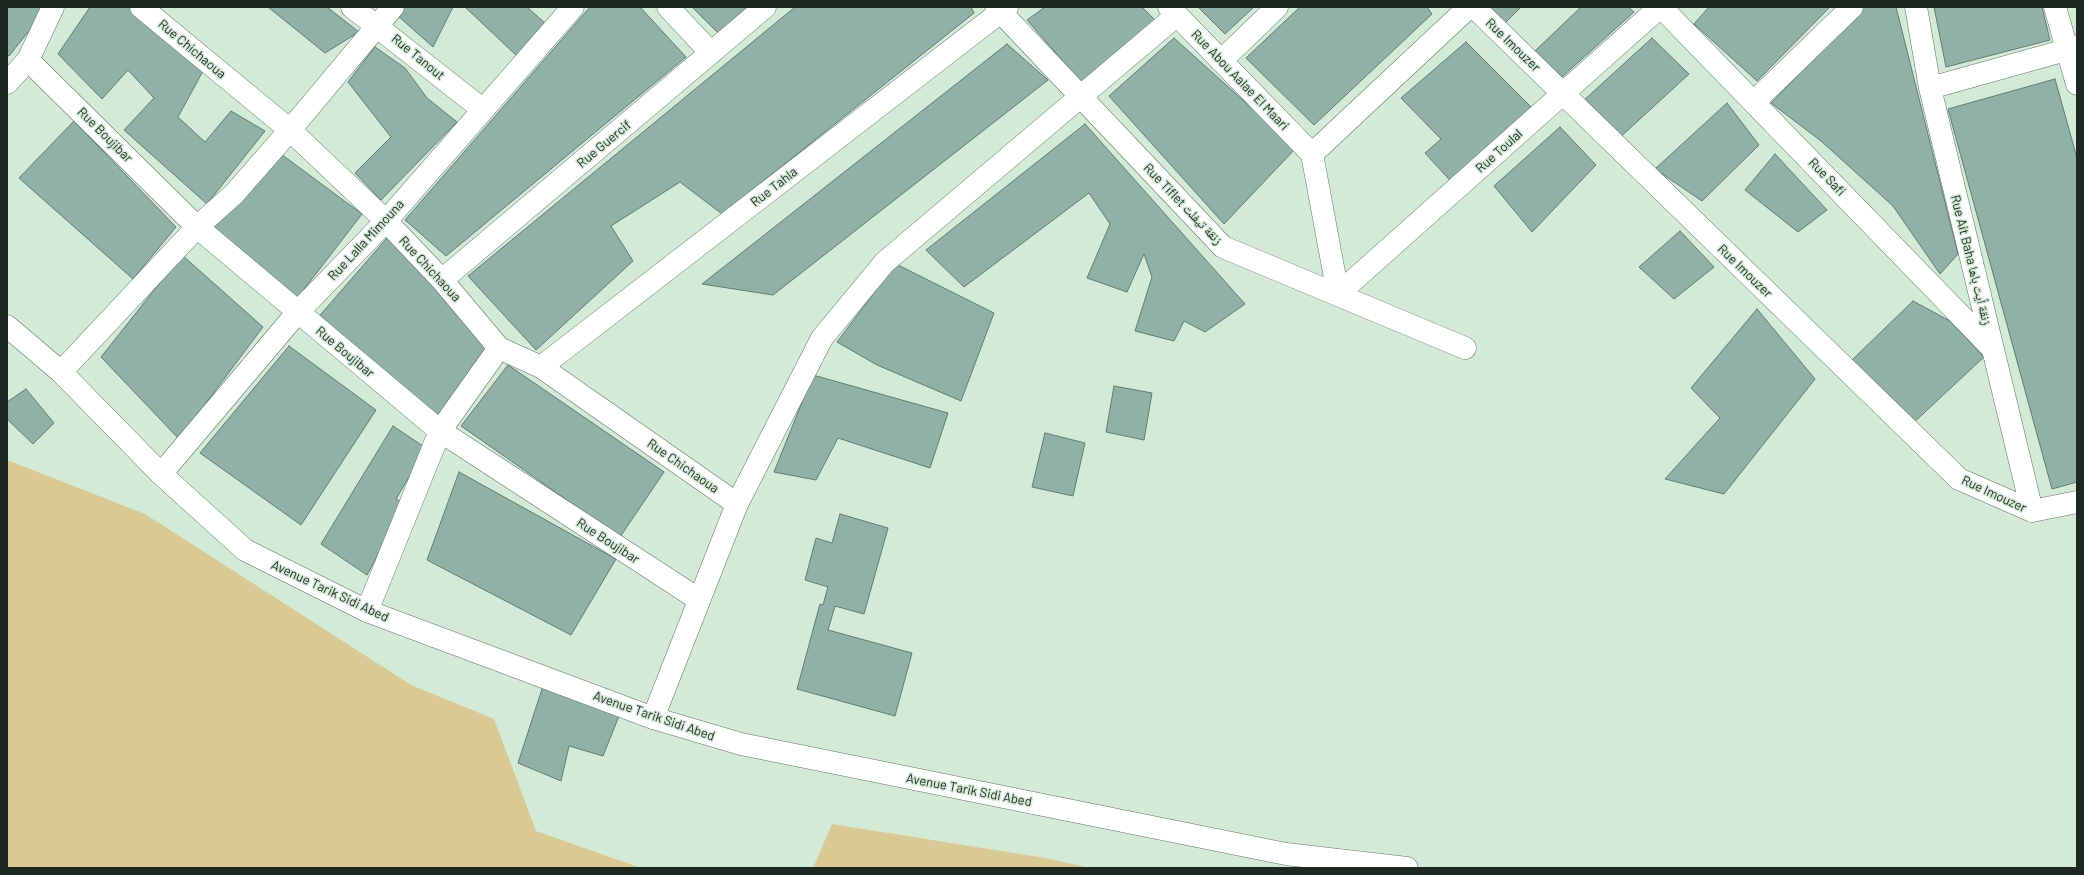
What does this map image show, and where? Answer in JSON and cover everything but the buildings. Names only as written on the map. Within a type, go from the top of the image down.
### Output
[{"type":"street","points":[[7,83],[28,60],[53,7]]},
{"type":"street","name":"Rue Chichaoua","points":[[141,7],[290,130],[386,221],[442,280],[499,348],[541,368],[737,504]]},
{"type":"street","name":"Rue Tanout","points":[[352,7],[378,25],[482,108]]},
{"type":"street","points":[[61,372],[197,227],[234,194],[290,130],[393,7]]},
{"type":"street","points":[[668,7],[711,53]]},
{"type":"street","name":"Rue Guercif","points":[[442,280],[765,7]]},
{"type":"street","points":[[1221,61],[1277,7]]},
{"type":"street","points":[[1338,294],[1312,154],[1469,7]]},
{"type":"street","name":"Rue Imouzer","points":[[1474,7],[1959,479],[2032,511]]},
{"type":"street","name":"Rue Toulal","points":[[1338,294],[1660,7]]},
{"type":"street","name":"Rue Safi","points":[[1660,7],[1993,348]]},
{"type":"street","points":[[1754,102],[1852,7]]},
{"type":"street","name":"Rue Ait Baha زنقة أيت باها","points":[[1916,7],[1930,88],[2032,511]]},
{"type":"street","points":[[2055,7],[2072,48],[2077,84]]},
{"type":"street","name":"Rue Lalla Mimouna","points":[[161,474],[297,313],[386,221],[482,108],[570,8]]},
{"type":"street","name":"Rue Tiflet زنقة تيفلت","points":[[1001,9],[1080,96],[1223,247],[1465,348]]},
{"type":"street","name":"Rue Tahla","points":[[541,368],[1001,9]]},
{"type":"street","points":[[652,718],[737,504],[822,338],[886,262],[1080,96],[1173,11]]},
{"type":"street","name":"Rue Abou Aalae El Maari","points":[[1173,11],[1312,154]]},
{"type":"street","points":[[1930,88],[2072,48]]},
{"type":"street","name":"Rue Boujibar","points":[[28,60],[197,227],[297,313],[440,431],[698,599]]},
{"type":"street","name":"Avenue Tarik Sidi Abed","points":[[7,326],[61,372],[161,474],[245,550],[368,611],[652,718],[741,744],[1278,852],[1407,868]]},
{"type":"street","points":[[368,611],[440,431],[499,348]]},
{"type":"street","points":[[2032,511],[2077,502]]},
{"type":"shaded area","points":[[7,460],[145,514],[411,685],[494,719],[536,831],[641,868],[7,868]]},
{"type":"shaded area","points":[[832,824],[1045,858],[1090,868],[813,868]]}]
